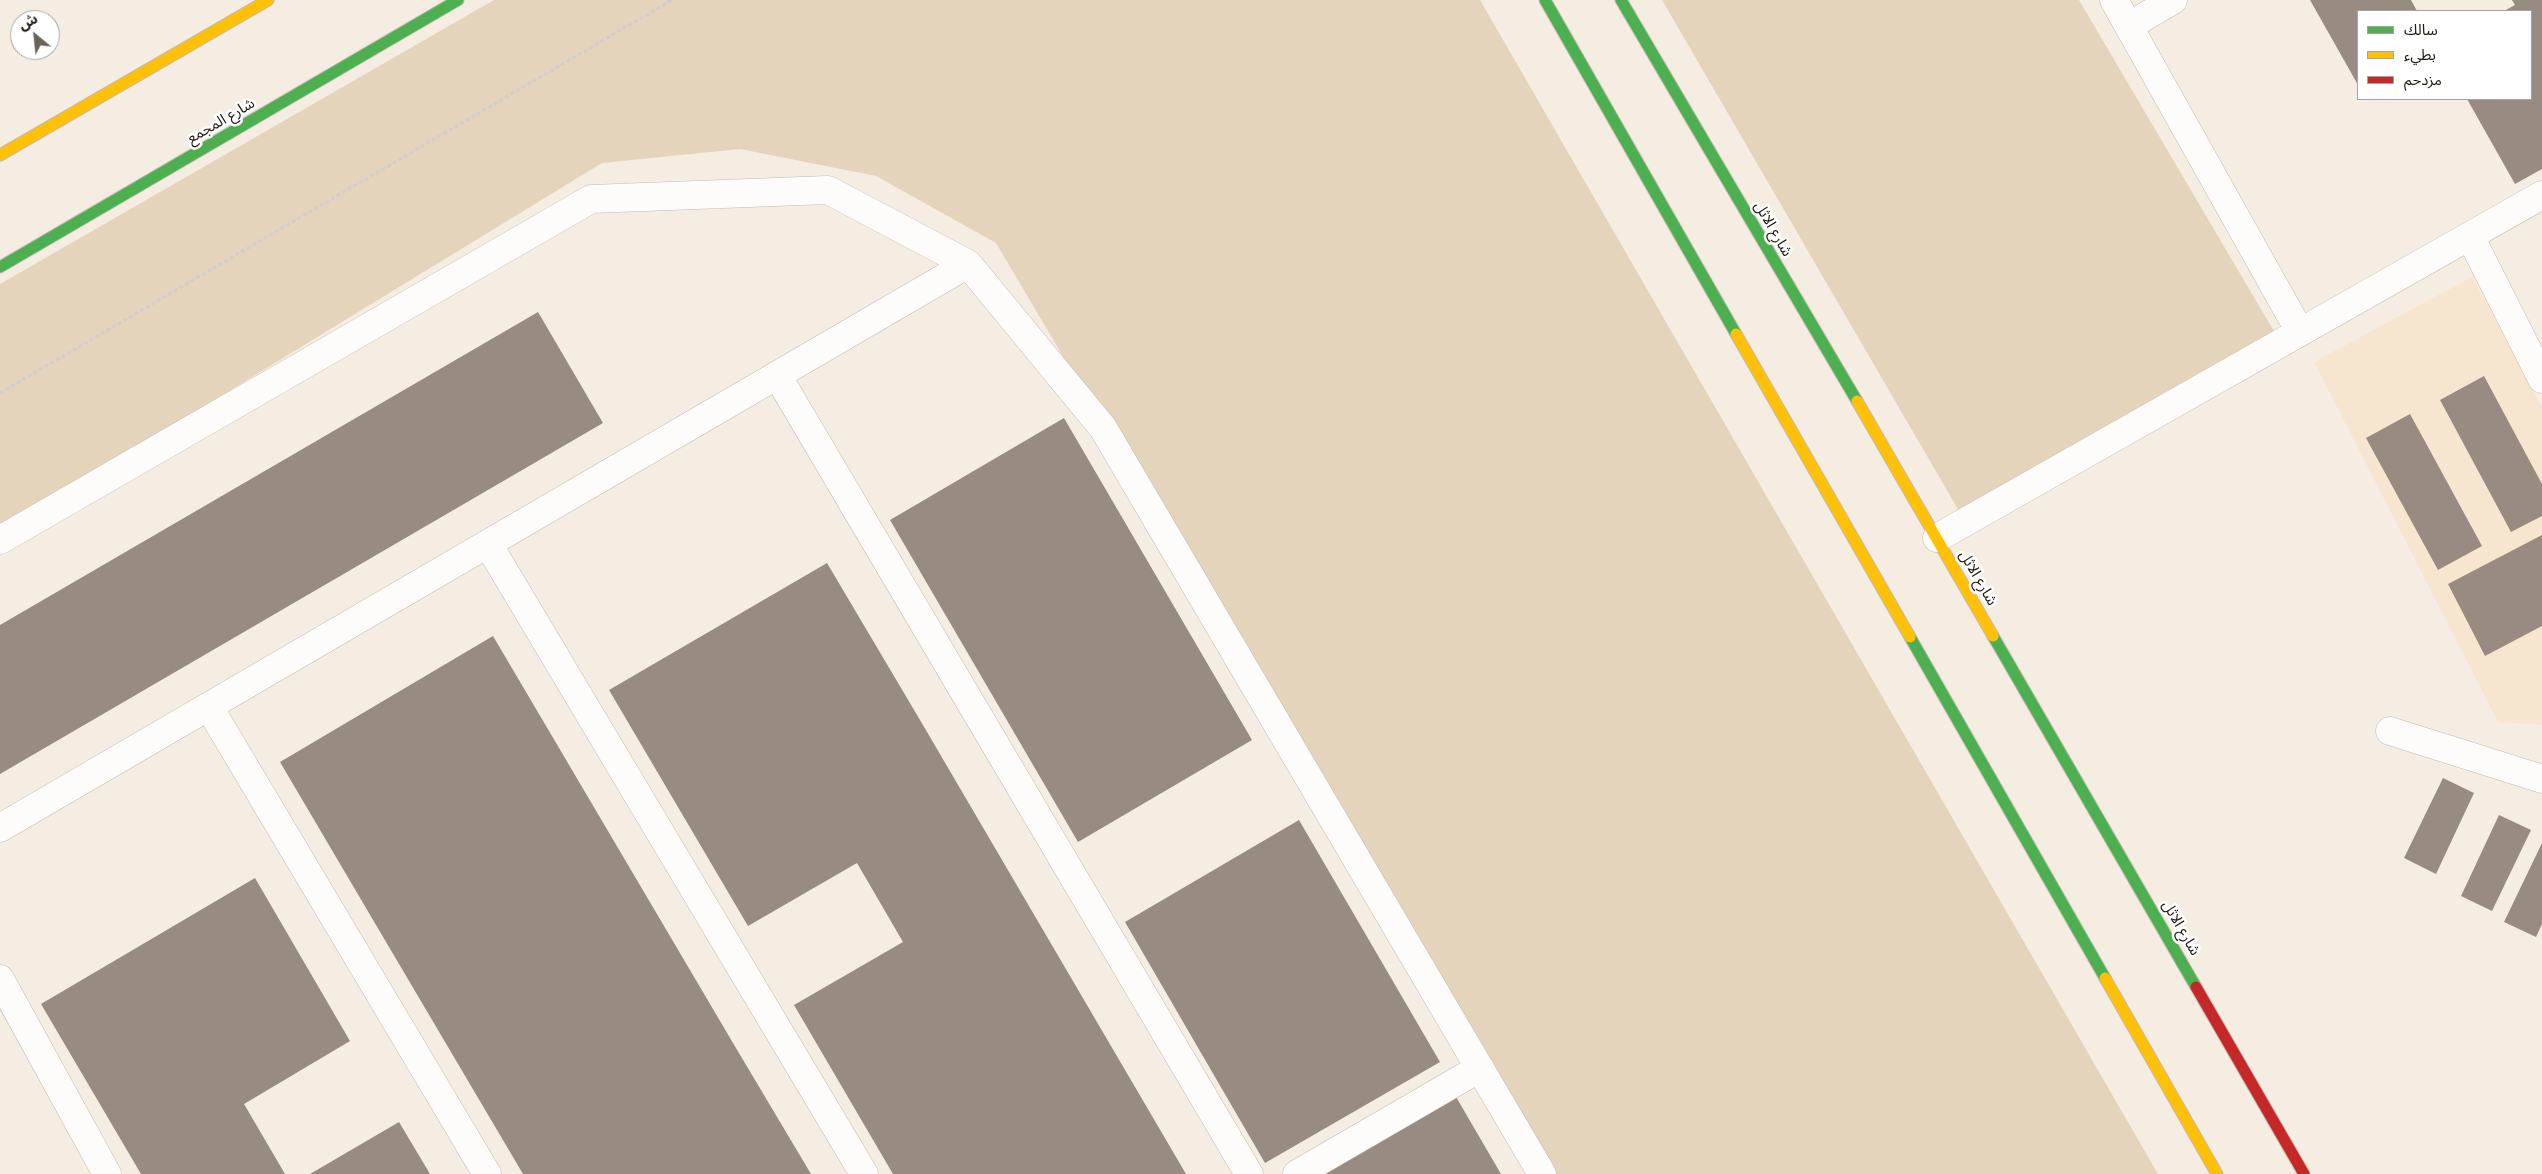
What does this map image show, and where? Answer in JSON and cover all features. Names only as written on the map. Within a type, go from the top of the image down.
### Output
[{"type":"street","points":[[0,155],[268,0]]},
{"type":"street","name":"شارع المجمع","points":[[0,267],[458,0]]},
{"type":"street","points":[[1545,0],[2217,1174]]},
{"type":"street","name":"شارع الاثل","points":[[1621,0],[1937,538],[2304,1174]]},
{"type":"street","points":[[2114,0],[2300,332]]},
{"type":"street","points":[[2129,26],[2173,0]]},
{"type":"street","points":[[0,540],[591,199],[828,190],[968,264],[1103,428],[1542,1174]]},
{"type":"street","points":[[1937,538],[2542,195]]},
{"type":"street","points":[[2470,236],[2542,378]]},
{"type":"street","points":[[0,828],[968,264]]},
{"type":"street","points":[[777,375],[1249,1174]]},
{"type":"street","points":[[488,544],[864,1174]]},
{"type":"street","points":[[209,707],[487,1174]]},
{"type":"street","points":[[2390,731],[2542,779]]},
{"type":"street","points":[[0,979],[107,1174]]},
{"type":"street","points":[[1298,1174],[1480,1068]]},
{"type":"path","points":[[0,393],[672,0]]},
{"type":"shaded area","points":[[494,0],[1480,0],[2158,1174],[1546,1174],[996,243],[876,176],[740,149],[602,163],[0,531],[0,284]]},
{"type":"shaded area","points":[[1662,0],[2079,0],[2275,333],[1959,511]]},
{"type":"shaded area","points":[[2472,277],[2542,407],[2542,725],[2498,722],[2314,362]]},
{"type":"building","points":[[2310,0],[2411,0],[2416,10],[2357,10],[2357,83]]},
{"type":"building","points":[[2512,0],[2542,0],[2542,169],[2515,184],[2468,100],[2532,100],[2532,10],[2506,10],[2515,5]]},
{"type":"building","points":[[538,312],[603,423],[0,774],[0,625]]},
{"type":"building","points":[[2484,376],[2542,484],[2542,516],[2511,532],[2440,400]]},
{"type":"building","points":[[2410,414],[2482,546],[2438,570],[2366,438]]},
{"type":"building","points":[[1064,418],[1252,740],[1078,842],[890,520]]},
{"type":"building","points":[[2542,535],[2542,626],[2485,656],[2448,584]]},
{"type":"building","points":[[827,563],[1186,1174],[893,1174],[794,1005],[903,942],[857,863],[748,926],[609,690]]},
{"type":"building","points":[[493,636],[811,1174],[523,1174],[280,762]]},
{"type":"building","points":[[2443,778],[2474,793],[2436,874],[2404,858]]},
{"type":"building","points":[[2499,815],[2531,830],[2492,911],[2461,896]]},
{"type":"building","points":[[1299,820],[1440,1062],[1265,1163],[1125,922]]},
{"type":"building","points":[[2542,843],[2542,924],[2536,937],[2504,922]]},
{"type":"building","points":[[255,878],[350,1041],[244,1104],[285,1174],[141,1174],[41,1004]]},
{"type":"building","points":[[1452,1090],[1501,1174],[1307,1174]]},
{"type":"building","points":[[399,1122],[430,1174],[310,1174]]},
{"type":"traffic: fast","points":[[0,267],[458,0]]},
{"type":"traffic: fast","points":[[1545,0],[1736,334]]},
{"type":"traffic: fast","points":[[1621,0],[1857,401]]},
{"type":"traffic: fast","points":[[1993,636],[2196,987]]},
{"type":"traffic: fast","points":[[1910,637],[2105,978]]},
{"type":"traffic: slow","points":[[0,155],[268,0]]},
{"type":"traffic: slow","points":[[1736,334],[1910,637]]},
{"type":"traffic: slow","points":[[1857,401],[1993,636]]},
{"type":"traffic: slow","points":[[2105,978],[2217,1174]]},
{"type":"traffic: jam","points":[[2196,987],[2304,1174]]}]
